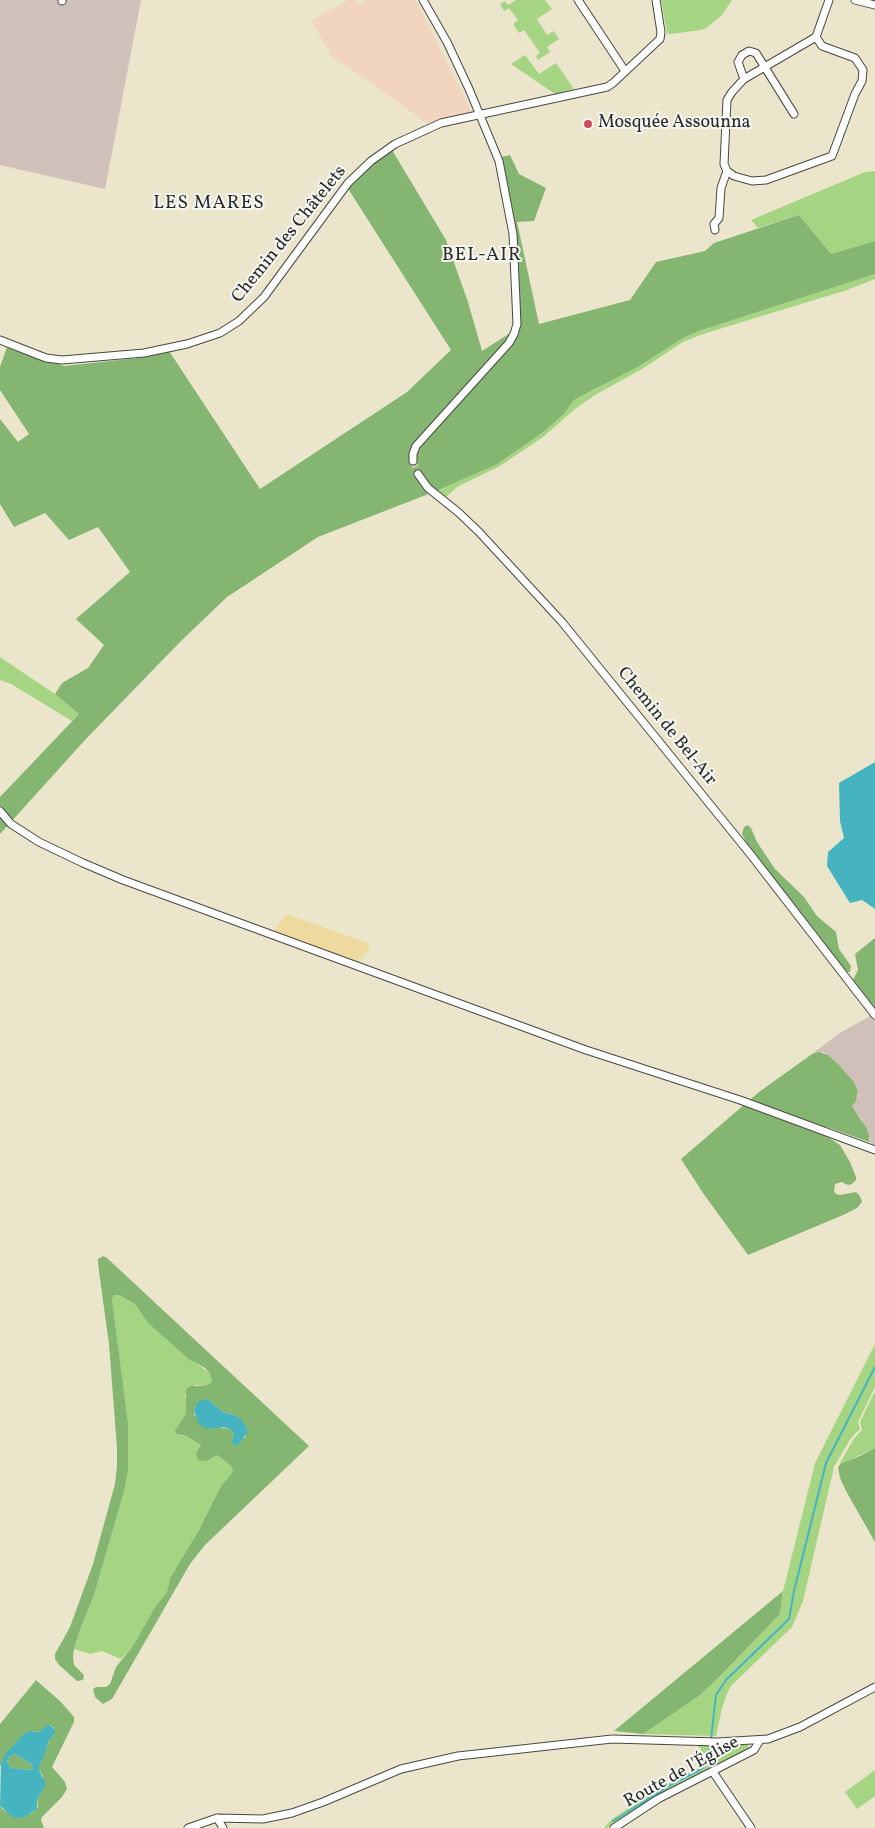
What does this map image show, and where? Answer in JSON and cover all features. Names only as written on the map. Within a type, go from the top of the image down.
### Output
[{"type":"street","points":[[413,461],[414,451],[418,444],[509,343],[516,328],[511,226],[497,156],[447,42],[423,0]]},
{"type":"street","points":[[578,0],[625,71]]},
{"type":"street","name":"Chemin des Châtelets","points":[[0,340],[46,358],[62,360],[144,354],[215,336],[239,321],[264,297],[348,183],[394,144],[429,127],[449,121],[603,88],[614,83],[660,37],[656,0]]},
{"type":"street","points":[[816,37],[822,46],[855,58],[863,70],[862,81],[855,94],[832,156],[766,180],[752,181],[734,176],[727,171],[724,164],[727,100],[744,79],[816,37],[829,0]]},
{"type":"street","points":[[855,0],[875,5]]},
{"type":"street","points":[[744,79],[738,62],[742,55],[749,51],[756,53],[766,66],[794,114]]},
{"type":"street","points":[[715,230],[714,224],[719,218],[721,188],[727,171]]},
{"type":"street","name":"Chemin de Bel-Air","points":[[418,474],[428,488],[480,532],[562,622],[751,855],[875,1015]]},
{"type":"street","points":[[0,810],[11,824],[29,836],[110,875],[586,1050],[740,1100],[875,1150]]},
{"type":"street","points":[[188,1828],[217,1818],[263,1819],[292,1814],[401,1769],[458,1756],[612,1739],[711,1742],[760,1740],[782,1735],[800,1727],[875,1687]]},
{"type":"street","name":"Route de l'Église","points":[[614,1828],[658,1799],[754,1750],[760,1740]]},
{"type":"street","points":[[713,1772],[751,1828]]},
{"type":"street","points":[[217,1818],[223,1828]]},
{"type":"shaded area","points":[[0,0],[141,0],[105,189],[0,165]]},
{"type":"shaded area","points":[[348,0],[354,0],[357,5],[366,0],[416,0],[472,112],[426,123],[332,56],[311,21]]},
{"type":"shaded area","points":[[870,1014],[875,1018],[875,1145],[869,1142],[870,1139],[861,1118],[851,1105],[858,1096],[854,1082],[828,1055],[823,1052],[812,1054],[841,1032],[869,1017]]},
{"type":"green space","points":[[516,0],[545,0],[552,9],[537,19],[547,35],[554,31],[559,39],[547,47],[550,52],[538,60],[536,56],[540,53],[524,30],[519,33],[513,24],[518,20],[509,8],[504,11],[500,4],[505,1],[508,5]]},
{"type":"green space","points":[[661,0],[732,0],[722,15],[706,28],[671,34],[667,33]]},
{"type":"green space","points":[[525,55],[539,74],[556,63],[574,89],[555,94],[511,64]]},
{"type":"green space","points":[[389,145],[446,240],[468,302],[482,351],[518,328],[512,224],[501,157],[510,155],[519,174],[546,188],[534,221],[517,222],[539,324],[630,300],[656,262],[705,251],[714,243],[799,215],[831,254],[875,241],[875,274],[699,331],[683,338],[639,366],[574,400],[564,414],[542,433],[496,465],[431,493],[318,537],[227,597],[180,642],[85,740],[0,834],[0,797],[79,714],[55,694],[62,683],[88,668],[104,645],[76,619],[130,572],[98,527],[69,540],[45,513],[14,527],[0,504],[0,419],[18,442],[29,434],[0,390],[0,367],[7,347],[64,366],[138,358],[169,351],[260,489],[407,392],[451,350],[345,184]]},
{"type":"green space","points":[[875,171],[875,241],[831,254],[799,215],[758,228],[751,220],[865,172]]},
{"type":"green space","points":[[875,274],[875,279],[847,290],[703,334],[683,342],[642,369],[595,395],[575,409],[543,437],[500,466],[457,487],[445,498],[435,491],[496,465],[542,433],[564,414],[574,400],[683,338],[699,331]]},
{"type":"green space","points":[[0,657],[55,694],[79,714],[72,721],[11,684],[0,680]]},
{"type":"green space","points":[[748,825],[775,869],[804,897],[817,916],[836,932],[839,949],[851,966],[850,972],[846,972],[749,848],[742,834],[744,827]]},
{"type":"green space","points":[[875,938],[875,1008],[853,980],[858,970],[855,954]]},
{"type":"green space","points":[[819,1052],[828,1055],[839,1065],[854,1082],[858,1091],[856,1101],[852,1106],[867,1129],[869,1142],[827,1127],[822,1127],[823,1134],[840,1145],[856,1177],[852,1184],[848,1185],[842,1182],[835,1184],[834,1191],[840,1195],[856,1192],[862,1202],[857,1208],[843,1215],[748,1255],[681,1159],[759,1092],[812,1054]]},
{"type":"green space","points":[[103,1256],[107,1258],[309,1446],[205,1545],[190,1564],[112,1699],[103,1704],[95,1697],[93,1689],[96,1687],[106,1687],[110,1684],[116,1667],[133,1646],[155,1607],[167,1592],[170,1578],[199,1530],[222,1484],[233,1470],[230,1465],[217,1455],[206,1461],[198,1460],[196,1453],[201,1445],[186,1436],[177,1434],[175,1431],[186,1413],[186,1389],[191,1386],[209,1384],[212,1381],[210,1374],[205,1368],[189,1359],[148,1323],[135,1304],[119,1295],[114,1295],[112,1299],[128,1422],[128,1471],[124,1492],[94,1595],[74,1649],[74,1665],[84,1675],[83,1680],[77,1681],[59,1665],[55,1659],[55,1654],[70,1627],[93,1564],[115,1484],[117,1466],[109,1344],[98,1259]],"holes":[[[202,1400],[209,1400],[223,1412],[234,1415],[247,1428],[245,1438],[233,1438],[234,1434],[230,1429],[219,1427],[194,1415],[195,1407]]]},
{"type":"green space","points":[[114,1294],[118,1294],[135,1304],[148,1323],[210,1374],[212,1381],[209,1384],[204,1386],[195,1385],[185,1396],[187,1403],[186,1413],[183,1421],[177,1428],[179,1435],[186,1436],[201,1445],[209,1459],[218,1455],[233,1470],[222,1484],[199,1530],[170,1578],[167,1592],[155,1607],[133,1646],[121,1659],[102,1651],[90,1654],[74,1649],[94,1595],[124,1492],[128,1471],[128,1422],[112,1299]]},
{"type":"green space","points":[[875,1344],[875,1387],[858,1422],[860,1429],[851,1438],[834,1467],[803,1601],[792,1627],[732,1685],[722,1708],[716,1736],[643,1734],[699,1696],[780,1614],[783,1591],[815,1463]]},
{"type":"green space","points":[[875,1391],[875,1448],[839,1465],[853,1440],[862,1430],[860,1422]]},
{"type":"green space","points":[[875,1448],[875,1542],[846,1491],[840,1478],[838,1467],[842,1463]]},
{"type":"green space","points":[[783,1591],[780,1614],[699,1696],[643,1734],[614,1731]]},
{"type":"green space","points":[[36,1680],[61,1702],[74,1717],[74,1722],[52,1767],[65,1782],[67,1789],[62,1797],[42,1817],[41,1820],[44,1828],[0,1828],[0,1806],[19,1818],[32,1813],[38,1807],[37,1799],[43,1776],[39,1766],[54,1728],[50,1725],[39,1732],[33,1731],[3,1759],[0,1767],[0,1724]]},
{"type":"green space","points":[[699,1745],[748,1745],[749,1749],[604,1828],[612,1819],[659,1788],[698,1768],[701,1749],[698,1747]]},
{"type":"green space","points":[[15,1754],[33,1765],[33,1768],[30,1770],[11,1768],[7,1761],[10,1756]]},
{"type":"green space","points":[[875,1770],[875,1796],[857,1809],[845,1792]]},
{"type":"sand","points":[[286,914],[368,943],[370,947],[358,962],[274,931]]},
{"type":"water","points":[[875,762],[875,909],[862,900],[850,903],[827,866],[828,852],[844,838],[840,821],[839,783]]},
{"type":"water","points":[[202,1400],[209,1400],[223,1412],[234,1415],[242,1420],[247,1428],[247,1433],[239,1444],[236,1446],[233,1444],[234,1434],[230,1429],[223,1427],[208,1429],[199,1424],[194,1411],[197,1403]]},
{"type":"water","points":[[48,1725],[52,1726],[55,1732],[49,1741],[39,1766],[46,1784],[37,1799],[37,1809],[25,1817],[13,1817],[0,1806],[1,1763],[6,1753],[25,1733],[31,1731],[39,1732]],"holes":[[[15,1754],[33,1765],[33,1768],[30,1770],[11,1768],[7,1761],[10,1756]]]},
{"type":"waterway","points":[[711,1739],[716,1695],[726,1680],[789,1619],[794,1591],[826,1463],[875,1367]]},
{"type":"waterway","points":[[613,1821],[674,1783],[700,1770],[708,1763],[710,1744]]},
{"type":"tunnel","points":[[413,461],[418,474]]},
{"type":"place","name":"Mosquée Assounna","points":[[588,124]]},
{"type":"district","name":"LES MARES","points":[[209,205]]},
{"type":"district","name":"BEL-AIR","points":[[482,257]]}]
